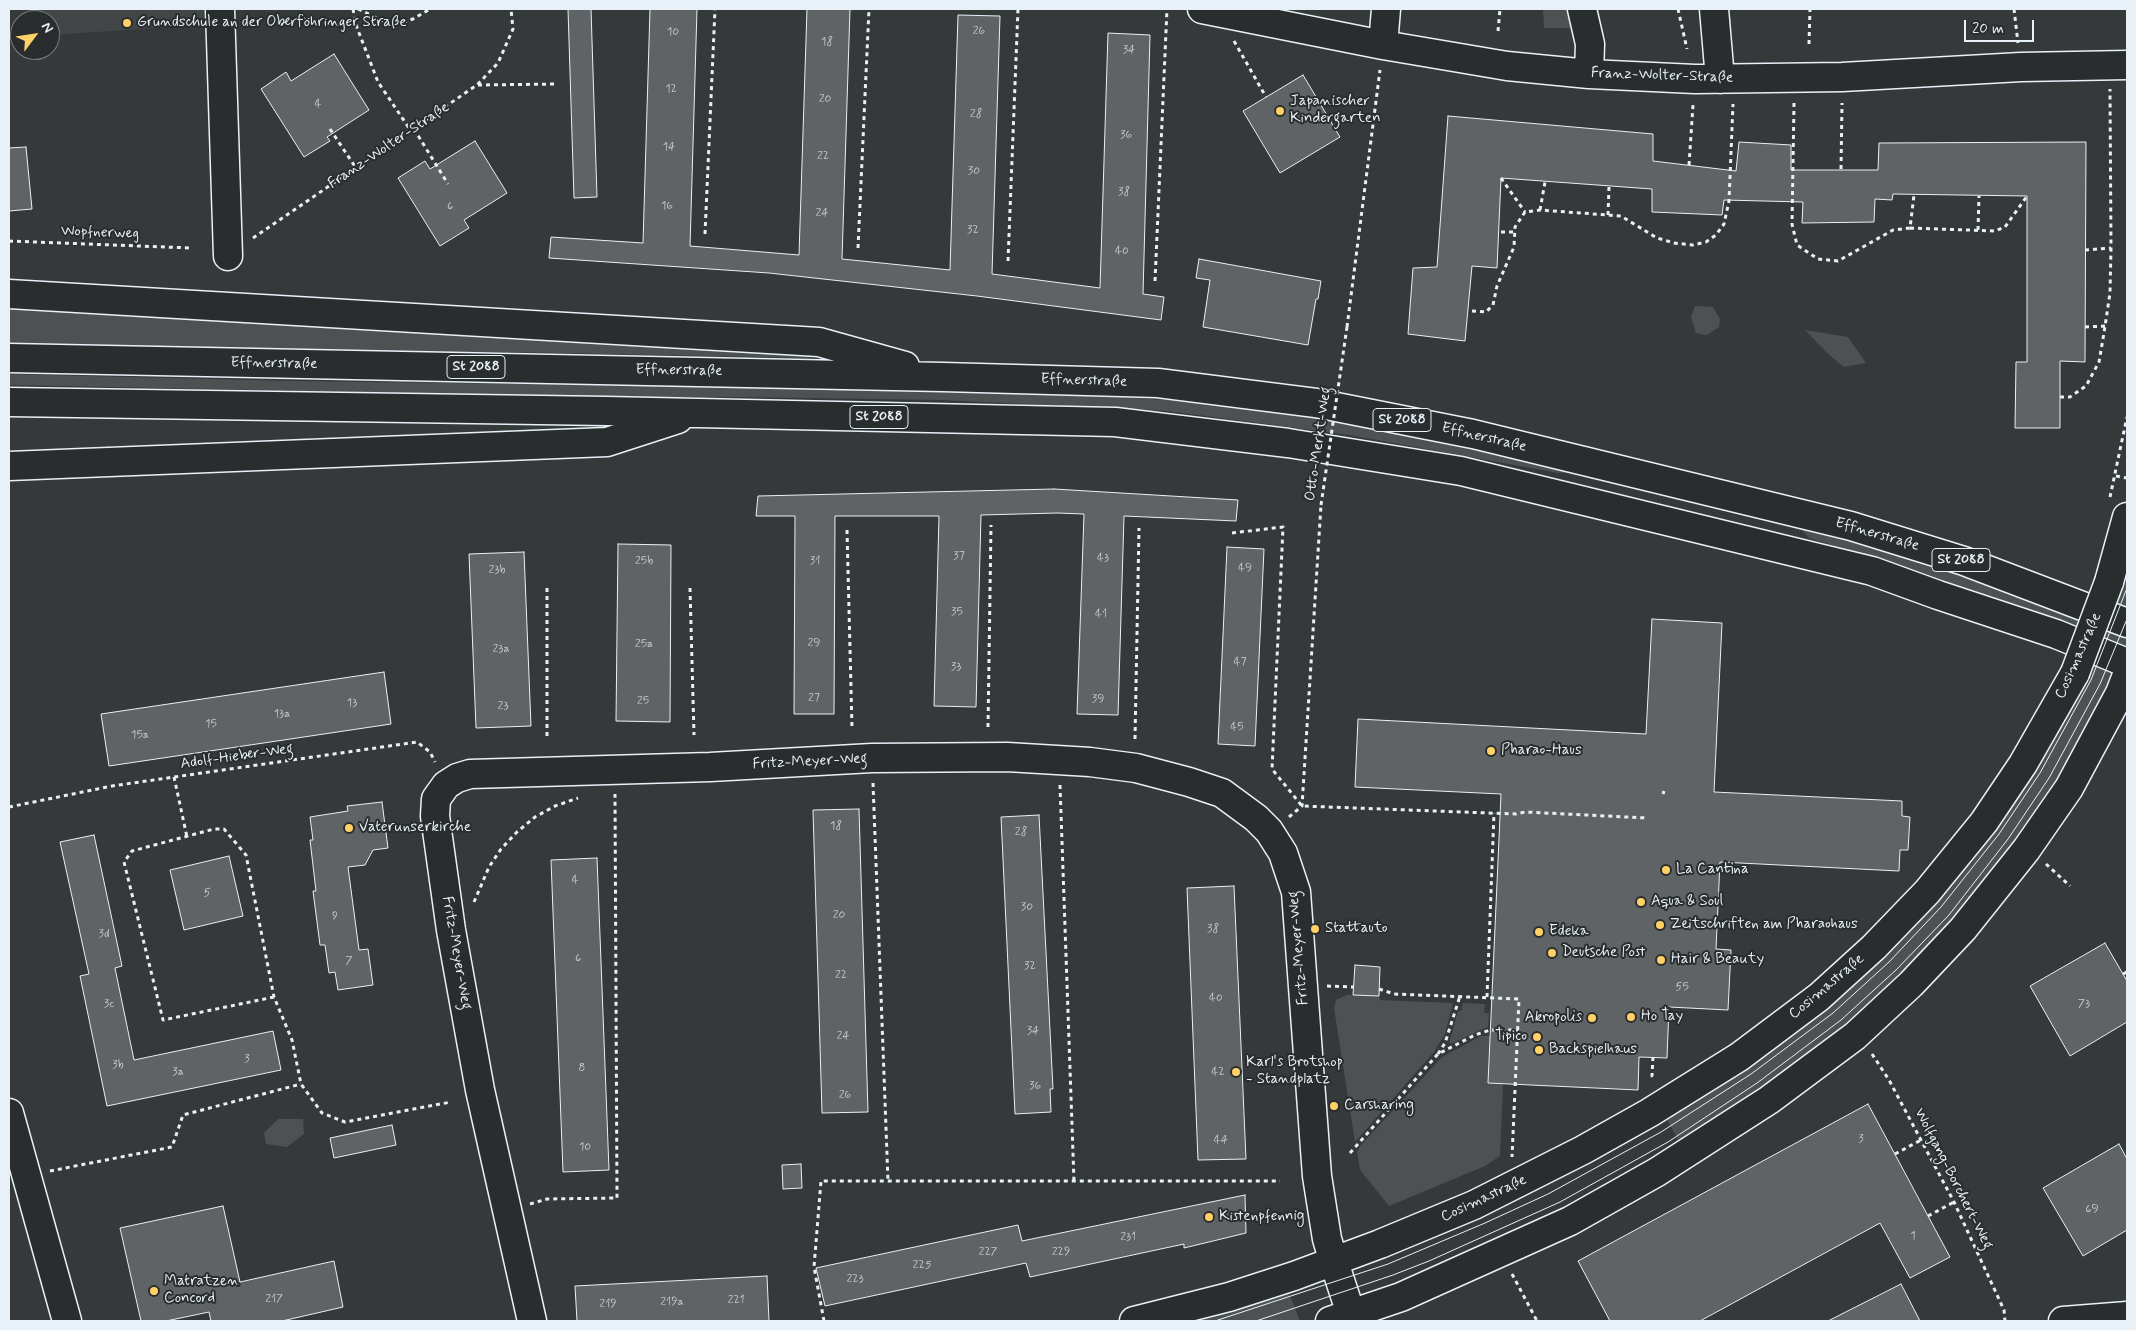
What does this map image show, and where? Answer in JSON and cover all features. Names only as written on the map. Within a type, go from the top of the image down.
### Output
[{"type":"main road","points":[[220,9],[228,256]]},
{"type":"main road","points":[[1383,45],[1386,9]]},
{"type":"main road","points":[[1582,9],[1590,44],[1589,74]]},
{"type":"main road","points":[[1714,9],[1716,79]]},
{"type":"main road","name":"Franz-Wolter-Straße","points":[[1210,10],[1383,45],[1507,66],[1589,74],[1716,79],[1842,77],[2021,68],[2118,66]]},
{"type":"main road","points":[[9,294],[819,342],[943,377]]},
{"type":"main road","name":"Effnerstraße","points":[[9,358],[1158,383],[1316,403],[1473,434],[1851,526],[1964,561],[2127,623]]},
{"type":"main road","name":"St 2088","points":[[9,402],[248,404],[1115,422],[1288,443],[1460,471],[1872,571],[2056,634],[2127,663]]},
{"type":"main road","points":[[9,466],[607,442],[698,413]]},
{"type":"main road","name":"Cosimastraße","points":[[1134,1321],[1229,1297],[1334,1262],[1474,1205],[1583,1150],[1649,1113],[1739,1057],[1819,998],[1874,947],[1927,892],[1984,822],[2024,764],[2075,673],[2110,582],[2118,510]]},
{"type":"main road","points":[[1334,1262],[1345,1319],[1498,1255],[1589,1211],[1657,1172],[1769,1100],[1855,1036],[1911,984],[1963,929],[2026,850],[2068,788],[2124,684]]},
{"type":"main road","name":"Fritz-Meyer-Weg","points":[[532,1321],[480,1090],[451,930],[434,816],[436,799],[446,785],[457,778],[470,774],[710,767],[872,758],[1007,757],[1090,762],[1136,768],[1222,793],[1256,818],[1269,831],[1283,853],[1296,892],[1317,1176],[1334,1262]]},
{"type":"main road","points":[[9,1113],[67,1321]]},
{"type":"main road","points":[[2063,1321],[2127,1317]]},
{"type":"path","points":[[353,9],[356,25],[378,82],[448,184]]},
{"type":"path","points":[[358,9],[385,22],[400,23],[413,19],[430,9]]},
{"type":"path","name":"Franz-Wolter-Straße","points":[[228,256],[477,85],[498,62],[513,29],[512,9]]},
{"type":"path","points":[[705,234],[716,9]]},
{"type":"path","points":[[858,248],[869,9]]},
{"type":"path","points":[[1008,261],[1018,9]]},
{"type":"path","points":[[1155,282],[1167,9]]},
{"type":"path","points":[[1498,32],[1500,9]]},
{"type":"path","points":[[1678,9],[1687,49]]},
{"type":"path","points":[[1809,44],[1810,9]]},
{"type":"path","points":[[2014,9],[2021,68]]},
{"type":"path","points":[[1210,10],[1266,97]]},
{"type":"path","name":"Otto-Merkt-Weg","points":[[1302,806],[1321,505],[1348,327],[1383,45]]},
{"type":"path","points":[[2060,397],[2070,397],[2086,386],[2098,362],[2105,326],[2110,293],[2112,182],[2118,66]]},
{"type":"path","points":[[1795,77],[1792,224],[1797,245],[1818,259],[1838,261],[1893,230],[1910,228],[1995,231],[2004,227],[2027,196]]},
{"type":"path","points":[[1841,169],[1842,77]]},
{"type":"path","points":[[1689,165],[1716,79]]},
{"type":"path","points":[[1472,310],[1486,312],[1493,305],[1496,286],[1514,247],[1515,227],[1526,212],[1540,210],[1621,216],[1656,238],[1674,243],[1693,245],[1706,242],[1716,235],[1724,224],[1729,201],[1716,79]]},
{"type":"path","points":[[477,85],[556,84]]},
{"type":"path","points":[[330,130],[356,168]]},
{"type":"path","points":[[1501,178],[1526,212]]},
{"type":"path","points":[[1540,210],[1545,182]]},
{"type":"path","points":[[1608,215],[1609,187]]},
{"type":"path","points":[[1910,228],[1914,196]]},
{"type":"path","points":[[1978,230],[1979,196]]},
{"type":"path","points":[[1501,232],[1514,232]]},
{"type":"path","name":"Wopfnerweg","points":[[9,240],[191,248]]},
{"type":"path","points":[[2085,250],[2111,248]]},
{"type":"path","points":[[2085,328],[2105,326]]},
{"type":"path","points":[[2118,510],[2116,476],[2127,417]]},
{"type":"path","points":[[2116,476],[2127,478]]},
{"type":"path","points":[[988,727],[991,525]]},
{"type":"path","points":[[1232,533],[1282,527],[1272,769],[1302,806]]},
{"type":"path","points":[[1135,739],[1139,528]]},
{"type":"path","points":[[848,530],[852,728]]},
{"type":"path","points":[[547,588],[547,739]]},
{"type":"path","points":[[690,588],[694,735]]},
{"type":"path","name":"Adolf-Hieber-Weg","points":[[9,808],[112,786],[417,742],[430,752],[446,785]]},
{"type":"path","points":[[174,777],[187,837]]},
{"type":"path","points":[[873,780],[888,1181]]},
{"type":"path","points":[[1060,785],[1074,1182]]},
{"type":"path","points":[[529,1204],[547,1199],[617,1198],[615,791]]},
{"type":"path","points":[[472,907],[489,867],[501,849],[517,832],[535,817],[555,806],[585,796]]},
{"type":"path","points":[[1269,831],[1302,806],[1516,814],[1524,812],[1647,818]]},
{"type":"path","points":[[1487,997],[1494,813]]},
{"type":"path","points":[[274,997],[163,1020],[124,862],[132,851],[214,829],[224,829],[246,855],[274,997],[292,1040],[300,1084],[322,1113],[345,1122],[451,1102]]},
{"type":"path","points":[[2043,862],[2070,886]]},
{"type":"path","points":[[1327,986],[1354,987]]},
{"type":"path","points":[[1380,988],[1394,994],[1520,999],[1512,1162]]},
{"type":"path","points":[[1350,1153],[1438,1054],[1445,1043],[1460,996]]},
{"type":"path","points":[[1438,1054],[1490,1030],[1518,1030]]},
{"type":"path","name":"Wolfgang-Borchert-Weg","points":[[1870,1051],[1889,1080],[1954,1202],[2004,1310],[2005,1321]]},
{"type":"path","points":[[1653,1057],[1652,1076],[1657,1084]]},
{"type":"path","points":[[26,1174],[172,1147],[184,1115],[300,1084]]},
{"type":"path","points":[[1895,1154],[1921,1140]]},
{"type":"path","points":[[824,1321],[814,1267],[821,1180],[1280,1181]]},
{"type":"path","points":[[1928,1216],[1954,1202]]},
{"type":"path","points":[[1512,1273],[1537,1321]]},
{"type":"shaded area","name":"Grundschule an der Oberföhringer Straße","points":[[204,9],[204,25],[60,34],[60,10],[28,10]]},
{"type":"shaded area","points":[[1543,9],[1570,9],[1575,28],[1544,28]]},
{"type":"shaded area","points":[[9,305],[815,352],[809,358],[505,352],[314,352],[9,344]]},
{"type":"shaded area","points":[[1695,306],[1713,307],[1720,319],[1719,327],[1707,335],[1696,333],[1691,317]]},
{"type":"shaded area","points":[[1805,330],[1848,337],[1866,363],[1844,367],[1828,354]]},
{"type":"shaded area","points":[[9,374],[293,381],[608,385],[736,384],[943,388],[1169,400],[1352,423],[1563,461],[1579,472],[1558,473],[1349,435],[1167,411],[941,400],[607,397],[9,385]]},
{"type":"shaded area","points":[[1814,527],[1918,560],[2104,629],[2127,555],[2127,651],[2065,778],[1944,938],[1833,1039],[1681,1145],[1665,1116],[1769,1050],[1838,999],[1881,959],[1968,861],[1971,864],[1978,854],[1976,852],[2084,675],[2044,616],[1914,570],[1809,538],[1801,529]]},
{"type":"shaded area","points":[[1347,995],[1379,996],[1380,1000],[1453,1003],[1445,1034],[1434,1052],[1355,1142],[1334,1008],[1336,1000]]},
{"type":"shaded area","points":[[1463,1003],[1485,1004],[1484,1013],[1489,1013],[1488,1027],[1453,1043],[1449,1043],[1458,1011],[1461,1011]]},
{"type":"shaded area","points":[[1481,1036],[1490,1036],[1488,1083],[1503,1084],[1500,1156],[1485,1166],[1389,1206],[1360,1170],[1357,1152],[1361,1145],[1442,1057]]},
{"type":"shaded area","points":[[278,1119],[303,1119],[304,1134],[287,1147],[266,1144],[264,1133]]},
{"type":"shaded area","points":[[1288,1290],[1300,1321],[1184,1321]]},
{"type":"building","points":[[568,9],[591,9],[597,197],[574,198]]},
{"type":"building","points":[[650,9],[697,9],[690,246],[799,255],[807,9],[850,9],[842,259],[950,270],[958,15],[1000,16],[992,274],[1100,288],[1108,33],[1150,35],[1143,294],[1164,297],[1161,320],[977,296],[769,273],[549,258],[551,237],[643,243]]},
{"type":"building","points":[[334,54],[369,110],[327,137],[330,141],[304,157],[261,89],[286,72],[291,81]]},
{"type":"building","points":[[1303,75],[1340,137],[1280,173],[1243,111]]},
{"type":"building","points":[[1448,116],[1653,134],[1653,161],[1736,171],[1739,142],[1791,145],[1791,170],[1878,170],[1879,143],[2086,142],[2085,362],[2060,361],[2060,428],[2015,428],[2016,362],[2027,362],[2027,196],[1893,194],[1892,200],[1875,199],[1874,222],[1802,223],[1803,202],[1724,200],[1722,215],[1652,212],[1652,189],[1501,178],[1497,268],[1472,266],[1465,341],[1408,334],[1413,268],[1437,267]]},
{"type":"building","points":[[475,141],[507,193],[464,220],[469,228],[440,246],[398,178],[425,161],[430,169]]},
{"type":"building","points":[[26,147],[32,209],[9,211],[9,148]]},
{"type":"building","points":[[1199,259],[1321,281],[1308,345],[1203,327],[1210,280],[1196,278]]},
{"type":"building","points":[[1054,489],[1238,500],[1236,521],[1124,516],[1118,715],[1077,714],[1084,514],[1057,513],[981,515],[976,707],[934,706],[939,516],[835,516],[834,714],[794,714],[795,516],[756,516],[758,496]]},
{"type":"building","points":[[618,544],[671,545],[670,722],[616,721]]},
{"type":"building","points":[[1227,547],[1264,549],[1255,746],[1218,744]]},
{"type":"building","points":[[524,552],[531,726],[476,728],[469,554]]},
{"type":"building","points":[[1652,619],[1722,623],[1714,792],[1902,801],[1902,816],[1910,817],[1908,850],[1900,850],[1899,871],[1720,862],[1716,949],[1731,950],[1728,1010],[1669,1007],[1667,1058],[1639,1057],[1638,1090],[1488,1083],[1501,794],[1355,787],[1358,719],[1646,734]]},
{"type":"building","points":[[384,672],[391,724],[109,766],[101,714]]},
{"type":"building","points":[[382,802],[388,848],[373,850],[365,865],[348,867],[359,950],[368,949],[373,985],[338,990],[335,972],[329,973],[325,945],[320,945],[313,891],[316,891],[310,840],[313,840],[310,817],[348,811],[347,806]]},
{"type":"building","points":[[859,809],[868,1112],[822,1113],[813,810]]},
{"type":"building","points":[[1039,815],[1053,1089],[1050,1089],[1051,1112],[1015,1114],[1001,817]]},
{"type":"building","points":[[94,835],[122,966],[115,968],[134,1060],[273,1031],[281,1070],[107,1106],[80,976],[89,974],[60,842]]},
{"type":"building","points":[[229,856],[243,916],[184,930],[170,870]]},
{"type":"building","points":[[597,858],[609,1170],[563,1172],[551,860]]},
{"type":"building","points":[[1234,886],[1246,1159],[1198,1160],[1187,888]]},
{"type":"building","points":[[2105,943],[2127,981],[2127,1022],[2070,1056],[2030,986]]},
{"type":"building","points":[[1355,965],[1380,967],[1379,996],[1353,995]]},
{"type":"building","points":[[1868,1104],[1950,1257],[1910,1278],[1880,1223],[1700,1321],[1610,1321],[1578,1261]]},
{"type":"building","points":[[392,1125],[396,1145],[334,1158],[330,1138]]},
{"type":"building","points":[[2119,1144],[2127,1159],[2127,1230],[2083,1256],[2043,1188]]},
{"type":"building","points":[[801,1164],[802,1188],[783,1189],[782,1165]]},
{"type":"building","points":[[1245,1195],[1246,1233],[1184,1248],[1184,1244],[1030,1277],[1026,1263],[825,1306],[816,1268],[1018,1225],[1022,1241]]},
{"type":"building","points":[[223,1206],[240,1282],[334,1261],[343,1307],[282,1321],[211,1321],[209,1312],[166,1321],[141,1321],[120,1228]]},
{"type":"building","points":[[767,1276],[769,1321],[577,1321],[575,1286]]},
{"type":"building","points":[[1901,1284],[1920,1321],[1828,1321]]},
{"type":"tram line","points":[[1215,1321],[1388,1264],[1548,1194],[1661,1132],[1751,1074],[1833,1013],[1889,962],[1941,907],[1999,834],[2040,773],[2091,680],[2127,588]]},
{"type":"tram line","points":[[1256,1321],[1429,1261],[1560,1202],[1668,1142],[1757,1083],[1841,1020],[1896,970],[1949,915],[2008,839],[2049,778],[2100,684],[2127,619]]},
{"type":"place","name":"Grundschule an der Oberföhringer Straße","points":[[127,23]]},
{"type":"place","name":"Japanischer Kindergarten","points":[[1280,111]]},
{"type":"place","name":"Pharao-Haus","points":[[1491,751]]},
{"type":"place","name":"Vaterunserkirche","points":[[349,828]]},
{"type":"place","name":"La Cantina","points":[[1666,870]]},
{"type":"place","name":"Aqua & Soul","points":[[1641,902]]},
{"type":"place","name":"Zeitschriften am Pharaohaus","points":[[1660,925]]},
{"type":"place","name":"Stattauto","points":[[1315,929]]},
{"type":"place","name":"Edeka","points":[[1539,932]]},
{"type":"place","name":"Deutsche Post","points":[[1552,953]]},
{"type":"place","name":"Hair & Beauty","points":[[1661,960]]},
{"type":"place","name":"Ho Tay","points":[[1631,1017]]},
{"type":"place","name":"Akropolis","points":[[1592,1018]]},
{"type":"place","name":"Tipico","points":[[1537,1037]]},
{"type":"place","name":"Backspielhaus","points":[[1539,1050]]},
{"type":"place","name":"Karl's Brotshop - Standplatz","points":[[1236,1072]]},
{"type":"place","name":"Carsharing","points":[[1334,1106]]},
{"type":"place","name":"Kistenpfennig","points":[[1209,1217]]},
{"type":"place","name":"Matratzen Concord","points":[[154,1291]]}]
